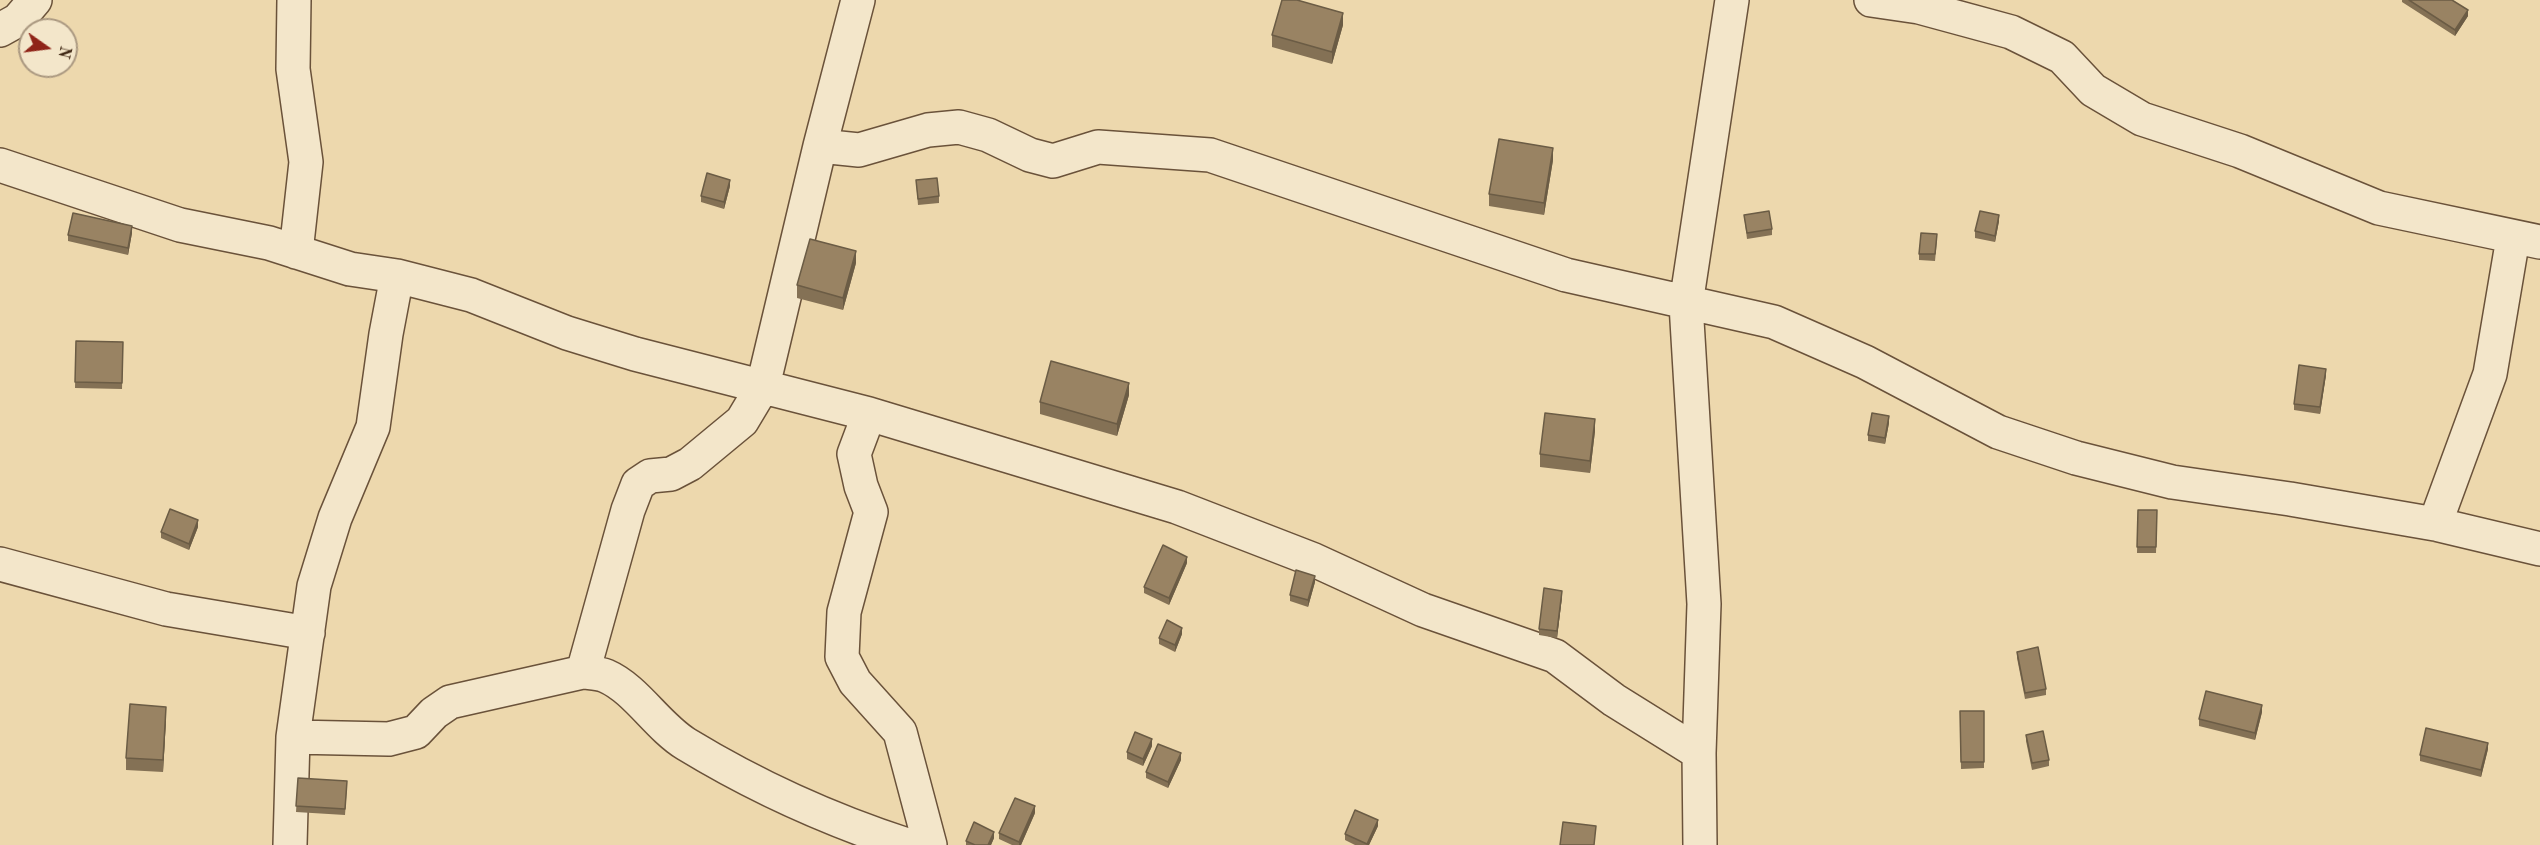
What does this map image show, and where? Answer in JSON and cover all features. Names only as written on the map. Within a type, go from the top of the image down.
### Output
[{"type":"street","points":[[0,30],[18,20],[35,0]]},
{"type":"street","points":[[294,0],[293,69],[306,162],[296,252]]},
{"type":"street","points":[[583,672],[628,510],[638,484],[650,476],[671,474],[690,464],[742,421],[763,386],[820,146],[858,0]]},
{"type":"street","points":[[1700,845],[1699,753],[1704,604],[1686,304],[1732,0]]},
{"type":"street","points":[[1871,0],[1919,7],[2012,32],[2062,57],[2093,90],[2142,119],[2240,151],[2379,208],[2527,240],[2490,374],[2435,524]]},
{"type":"street","points":[[820,146],[859,150],[928,130],[959,127],[988,135],[1030,155],[1053,161],[1098,147],[1210,155],[1566,275],[1686,304],[1774,322],[1865,362],[1998,432],[2076,458],[2172,482],[2290,499],[2435,524],[2540,549]]},
{"type":"street","points":[[0,165],[180,225],[269,243],[350,269],[398,276],[471,295],[567,333],[635,354],[869,414],[1177,507],[1314,560],[1423,610],[1555,656],[1614,700],[1699,753]]},
{"type":"street","points":[[290,845],[293,737],[314,586],[335,518],[372,427],[386,334],[398,276]]},
{"type":"street","points":[[869,414],[854,454],[861,486],[871,512],[844,612],[842,657],[855,682],[900,732],[930,845]]},
{"type":"street","points":[[0,564],[166,609],[308,633]]},
{"type":"street","points":[[293,737],[389,740],[416,732],[434,713],[450,702],[583,672],[604,675],[623,686],[683,742],[749,780],[859,829],[907,845]]},
{"type":"building","points":[[1282,0],[1297,0],[1343,13],[1332,52],[1272,35]]},
{"type":"building","points":[[2409,0],[2452,0],[2468,10],[2455,30]]},
{"type":"building","points":[[1499,139],[1553,148],[1544,203],[1489,194]]},
{"type":"building","points":[[707,173],[730,180],[724,202],[701,196]]},
{"type":"building","points":[[937,178],[939,196],[918,199],[916,180]]},
{"type":"building","points":[[1769,211],[1772,229],[1747,233],[1744,215]]},
{"type":"building","points":[[1980,211],[1999,215],[1995,236],[1975,231]]},
{"type":"building","points":[[73,213],[132,226],[128,248],[68,235]]},
{"type":"building","points":[[1921,233],[1937,234],[1935,254],[1919,254]]},
{"type":"building","points":[[810,239],[856,251],[843,298],[797,285]]},
{"type":"building","points":[[76,341],[123,342],[122,383],[75,382]]},
{"type":"building","points":[[1051,361],[1129,383],[1117,424],[1040,402]]},
{"type":"building","points":[[2299,365],[2326,369],[2320,407],[2294,404]]},
{"type":"building","points":[[1545,413],[1595,419],[1590,461],[1540,454]]},
{"type":"building","points":[[1872,413],[1889,416],[1885,438],[1868,435]]},
{"type":"building","points":[[170,509],[198,520],[189,544],[161,532]]},
{"type":"building","points":[[2138,510],[2157,510],[2156,547],[2137,547]]},
{"type":"building","points":[[1163,545],[1187,557],[1169,598],[1144,587]]},
{"type":"building","points":[[1296,570],[1315,576],[1308,600],[1290,595]]},
{"type":"building","points":[[1544,588],[1562,591],[1557,631],[1539,629]]},
{"type":"building","points":[[1167,620],[1182,628],[1175,645],[1159,638]]},
{"type":"building","points":[[2038,647],[2046,689],[2025,693],[2017,652]]},
{"type":"building","points":[[2206,691],[2262,705],[2255,733],[2199,719]]},
{"type":"building","points":[[130,704],[166,707],[163,760],[126,758]]},
{"type":"building","points":[[1960,711],[1984,711],[1984,762],[1961,762]]},
{"type":"building","points":[[2426,728],[2488,743],[2481,770],[2420,755]]},
{"type":"building","points":[[2043,731],[2049,760],[2032,763],[2026,735]]},
{"type":"building","points":[[1135,732],[1152,739],[1143,759],[1127,752]]},
{"type":"building","points":[[1158,744],[1181,753],[1168,782],[1146,772]]},
{"type":"building","points":[[298,778],[347,781],[345,809],[296,806]]},
{"type":"building","points":[[1015,798],[1035,806],[1019,842],[999,833]]},
{"type":"building","points":[[1355,810],[1378,820],[1367,844],[1345,834]]},
{"type":"building","points":[[974,822],[994,832],[988,845],[975,845],[966,841]]},
{"type":"building","points":[[1563,822],[1596,826],[1594,845],[1560,845]]}]
